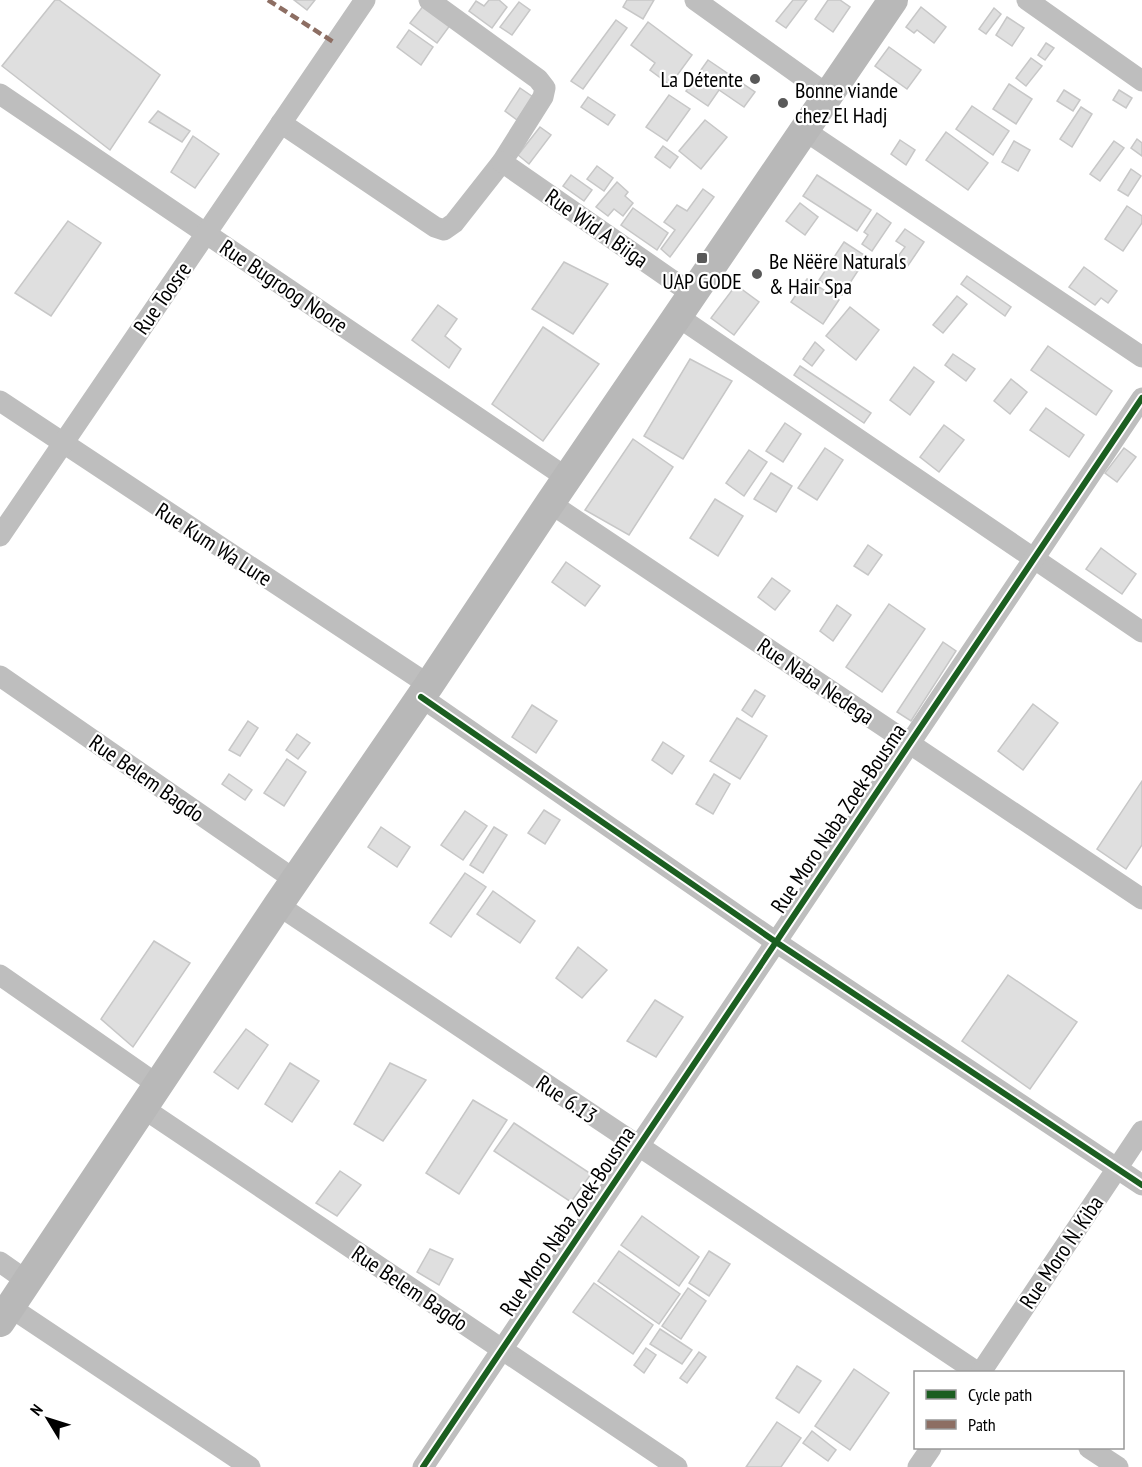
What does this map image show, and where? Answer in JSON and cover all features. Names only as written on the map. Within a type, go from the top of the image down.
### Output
[{"type":"main road","points":[[5,1315],[278,905],[893,0]]},
{"type":"street","name":"Rue Toosre","points":[[0,536],[365,0]]},
{"type":"street","points":[[281,123],[435,227],[444,230],[454,224],[502,162],[543,97],[545,88],[538,79],[429,0]]},
{"type":"street","points":[[695,0],[828,94]]},
{"type":"street","points":[[1027,0],[1142,81]]},
{"type":"street","name":"Rue Bugroog Noore","points":[[0,94],[567,478]]},
{"type":"street","points":[[804,130],[1142,357]]},
{"type":"street","name":"Rue Wid A Biiga","points":[[502,162],[685,305],[1034,558],[1142,632]]},
{"type":"street","name":"Rue Moro Naba Zoek-Bousma","points":[[423,1467],[1142,398]]},
{"type":"street","name":"Rue Kum Wa Lure","points":[[0,401],[425,691],[777,942],[1142,1185]]},
{"type":"street","name":"Rue Naba Nedega","points":[[550,503],[1142,899]]},
{"type":"street","name":"Rue Belem Bagdo","points":[[0,676],[295,880]]},
{"type":"street","name":"Rue 6.13","points":[[278,905],[977,1371]]},
{"type":"street","name":"Rue Belem Bagdo","points":[[0,975],[150,1097],[502,1350],[677,1467]]},
{"type":"street","name":"Rue Moro N. Kiba","points":[[980,1371],[1142,1131]]},
{"type":"street","points":[[0,1262],[27,1281]]},
{"type":"street","points":[[5,1315],[250,1467]]},
{"type":"street","points":[[918,1467],[930,1449]]},
{"type":"street","points":[[1091,1449],[1118,1467]]},
{"type":"building","points":[[55,0],[59,0],[160,75],[110,150],[2,66]]},
{"type":"building","points":[[294,0],[315,0],[307,10]]},
{"type":"building","points":[[489,0],[499,0],[507,7],[492,28],[469,11],[476,1],[484,6]]},
{"type":"building","points":[[627,0],[654,0],[643,19],[623,7]]},
{"type":"building","points":[[793,0],[807,0],[786,28],[776,21]]},
{"type":"building","points":[[828,0],[840,0],[850,7],[833,32],[815,19]]},
{"type":"building","points":[[519,2],[530,10],[512,35],[500,27]]},
{"type":"building","points":[[424,5],[451,24],[437,43],[410,23]]},
{"type":"building","points":[[921,7],[946,27],[934,43],[917,30],[914,33],[906,27]]},
{"type":"building","points":[[994,8],[1001,14],[986,34],[979,29]]},
{"type":"building","points":[[1007,17],[1024,28],[1012,46],[996,35]]},
{"type":"building","points":[[616,20],[627,28],[583,89],[571,81]]},
{"type":"building","points":[[648,22],[692,55],[670,85],[650,70],[655,63],[631,45]]},
{"type":"building","points":[[409,30],[433,47],[421,65],[397,47]]},
{"type":"building","points":[[1046,43],[1054,48],[1045,60],[1038,55]]},
{"type":"building","points":[[889,47],[921,70],[907,89],[875,66]]},
{"type":"building","points":[[1031,58],[1042,66],[1026,86],[1016,78]]},
{"type":"building","points":[[708,60],[755,92],[744,107],[719,90],[708,106],[686,91]]},
{"type":"building","points":[[1009,84],[1032,99],[1016,124],[993,109]]},
{"type":"building","points":[[520,88],[533,97],[517,120],[505,111]]},
{"type":"building","points":[[1064,90],[1080,100],[1073,111],[1057,101]]},
{"type":"building","points":[[1119,90],[1132,98],[1126,108],[1113,100]]},
{"type":"building","points":[[669,95],[690,109],[667,141],[646,127]]},
{"type":"building","points":[[588,97],[615,115],[608,125],[581,107]]},
{"type":"building","points":[[972,106],[1009,131],[993,155],[956,129]]},
{"type":"building","points":[[1081,107],[1092,114],[1072,147],[1060,139]]},
{"type":"building","points":[[158,111],[190,131],[182,142],[149,122]]},
{"type":"building","points":[[705,120],[727,137],[701,169],[679,151]]},
{"type":"building","points":[[540,127],[551,135],[529,164],[518,155]]},
{"type":"building","points":[[946,132],[988,163],[968,190],[926,160]]},
{"type":"building","points":[[193,136],[219,154],[195,188],[171,172]]},
{"type":"building","points":[[1137,139],[1142,143],[1142,156],[1131,148]]},
{"type":"building","points":[[900,140],[915,150],[906,165],[891,154]]},
{"type":"building","points":[[1014,141],[1030,150],[1018,171],[1002,162]]},
{"type":"building","points":[[1114,141],[1124,148],[1100,181],[1090,174]]},
{"type":"building","points":[[663,146],[678,157],[670,168],[655,157]]},
{"type":"building","points":[[597,166],[613,178],[604,191],[587,179]]},
{"type":"building","points":[[1131,169],[1141,176],[1128,196],[1118,190]]},
{"type":"building","points":[[571,175],[592,190],[584,201],[563,186]]},
{"type":"building","points":[[817,175],[871,210],[857,231],[803,196]]},
{"type":"building","points":[[617,182],[628,192],[625,196],[633,203],[623,216],[614,209],[608,216],[596,207]]},
{"type":"building","points":[[703,189],[714,197],[670,257],[661,249],[675,230],[664,222],[677,205],[687,211]]},
{"type":"building","points":[[800,203],[818,217],[805,235],[786,221]]},
{"type":"building","points":[[1127,206],[1142,216],[1142,223],[1123,251],[1105,239]]},
{"type":"building","points":[[633,208],[668,233],[657,250],[621,225]]},
{"type":"building","points":[[877,213],[891,223],[872,251],[862,244],[868,235],[864,232]]},
{"type":"building","points":[[68,221],[101,243],[51,316],[15,293]]},
{"type":"building","points":[[905,229],[924,242],[907,267],[896,259],[905,247],[896,241]]},
{"type":"building","points":[[844,242],[867,257],[842,295],[819,280]]},
{"type":"building","points":[[564,262],[608,284],[573,334],[532,309]]},
{"type":"building","points":[[1084,267],[1117,291],[1108,303],[1101,298],[1095,305],[1069,287]]},
{"type":"building","points":[[967,276],[1011,307],[1005,316],[961,284]]},
{"type":"building","points":[[807,279],[839,300],[823,324],[791,302]]},
{"type":"building","points":[[736,285],[759,302],[734,335],[711,318]]},
{"type":"building","points":[[957,296],[967,304],[943,333],[933,325]]},
{"type":"building","points":[[438,305],[457,319],[445,336],[461,349],[449,368],[412,340]]},
{"type":"building","points":[[850,307],[879,330],[856,360],[826,336]]},
{"type":"building","points":[[543,327],[599,364],[543,441],[492,404]]},
{"type":"building","points":[[815,342],[824,350],[812,366],[803,359]]},
{"type":"building","points":[[1048,346],[1112,391],[1096,415],[1031,370]]},
{"type":"building","points":[[953,354],[975,369],[966,381],[945,365]]},
{"type":"building","points":[[690,359],[732,381],[683,459],[644,436]]},
{"type":"building","points":[[800,366],[871,413],[864,423],[794,375]]},
{"type":"building","points":[[914,367],[934,382],[910,415],[890,400]]},
{"type":"building","points":[[1011,379],[1027,392],[1010,414],[994,401]]},
{"type":"building","points":[[1046,408],[1084,435],[1069,457],[1030,430]]},
{"type":"building","points":[[785,423],[801,434],[783,462],[766,451]]},
{"type":"building","points":[[944,425],[964,440],[939,472],[920,457]]},
{"type":"building","points":[[633,439],[673,467],[629,535],[585,510]]},
{"type":"building","points":[[825,448],[843,460],[817,500],[798,488]]},
{"type":"building","points":[[1124,448],[1136,457],[1117,482],[1105,473]]},
{"type":"building","points":[[749,450],[767,462],[744,496],[726,483]]},
{"type":"building","points":[[771,473],[792,486],[776,512],[754,499]]},
{"type":"building","points":[[715,499],[743,516],[718,556],[690,538]]},
{"type":"building","points":[[868,545],[882,555],[868,575],[854,566]]},
{"type":"building","points":[[1101,548],[1136,574],[1122,594],[1086,569]]},
{"type":"building","points":[[566,562],[600,586],[585,606],[552,582]]},
{"type":"building","points":[[772,578],[790,591],[775,610],[758,597]]},
{"type":"building","points":[[889,604],[925,629],[882,692],[846,667]]},
{"type":"building","points":[[837,605],[851,615],[833,641],[820,631]]},
{"type":"building","points":[[943,642],[956,651],[911,721],[897,712]]},
{"type":"building","points":[[755,690],[765,696],[752,717],[742,710]]},
{"type":"building","points":[[1033,704],[1058,723],[1023,770],[998,751]]},
{"type":"building","points":[[532,705],[557,721],[536,753],[512,737]]},
{"type":"building","points":[[737,718],[767,736],[740,779],[710,761]]},
{"type":"building","points":[[248,721],[258,728],[240,756],[229,750]]},
{"type":"building","points":[[297,734],[310,743],[298,759],[286,750]]},
{"type":"building","points":[[663,742],[684,756],[672,774],[652,760]]},
{"type":"building","points":[[287,759],[306,772],[284,806],[264,793]]},
{"type":"building","points":[[229,774],[252,790],[245,800],[222,784]]},
{"type":"building","points":[[714,774],[730,784],[713,814],[696,804]]},
{"type":"building","points":[[1142,781],[1142,845],[1126,869],[1097,849]]},
{"type":"building","points":[[544,810],[560,820],[545,844],[528,833]]},
{"type":"building","points":[[465,811],[487,826],[463,860],[441,845]]},
{"type":"building","points":[[381,827],[410,847],[397,867],[368,847]]},
{"type":"building","points":[[494,827],[507,835],[483,873],[470,865]]},
{"type":"building","points":[[465,873],[486,887],[451,937],[430,923]]},
{"type":"building","points":[[493,891],[535,921],[520,943],[477,914]]},
{"type":"building","points":[[154,941],[190,963],[133,1047],[101,1019]]},
{"type":"building","points":[[578,947],[607,970],[582,998],[556,978]]},
{"type":"building","points":[[1008,975],[1077,1022],[1030,1089],[962,1041]]},
{"type":"building","points":[[655,1000],[683,1017],[656,1057],[627,1041]]},
{"type":"building","points":[[246,1029],[268,1045],[238,1089],[214,1072]]},
{"type":"building","points":[[290,1063],[319,1081],[292,1122],[265,1104]]},
{"type":"building","points":[[390,1063],[426,1080],[383,1141],[354,1124]]},
{"type":"building","points":[[473,1100],[507,1120],[459,1194],[426,1173]]},
{"type":"building","points":[[514,1123],[591,1174],[571,1202],[494,1151]]},
{"type":"building","points":[[340,1171],[361,1185],[337,1216],[316,1203]]},
{"type":"building","points":[[642,1216],[699,1257],[679,1286],[621,1245]]},
{"type":"building","points":[[430,1249],[453,1259],[439,1285],[417,1272]]},
{"type":"building","points":[[619,1251],[680,1294],[659,1324],[598,1281]]},
{"type":"building","points":[[709,1251],[730,1264],[709,1296],[689,1283]]},
{"type":"building","points":[[594,1283],[653,1325],[633,1354],[573,1312]]},
{"type":"building","points":[[688,1288],[706,1301],[681,1339],[662,1326]]},
{"type":"building","points":[[660,1329],[692,1350],[682,1364],[650,1344]]},
{"type":"building","points":[[646,1348],[656,1355],[644,1373],[634,1365]]},
{"type":"building","points":[[699,1352],[706,1357],[687,1383],[680,1378]]},
{"type":"building","points":[[797,1366],[821,1381],[799,1413],[776,1398]]},
{"type":"building","points":[[854,1369],[889,1393],[850,1450],[815,1426]]},
{"type":"building","points":[[777,1422],[801,1438],[781,1467],[746,1467]]},
{"type":"building","points":[[812,1431],[836,1450],[828,1461],[803,1443]]},
{"type":"marked path","points":[[268,0],[335,43]]},
{"type":"cycle path","points":[[423,1467],[1142,398]]},
{"type":"cycle path","points":[[421,697],[776,942],[1142,1185]]},
{"type":"place","name":"La Détente","points":[[755,79]]},
{"type":"place","name":"Bonne viande chez El Hadj","points":[[783,103]]},
{"type":"place","name":"UAP GODE","points":[[702,258]]},
{"type":"place","name":"Be Nëëre Naturals & Hair Spa","points":[[757,274]]}]
